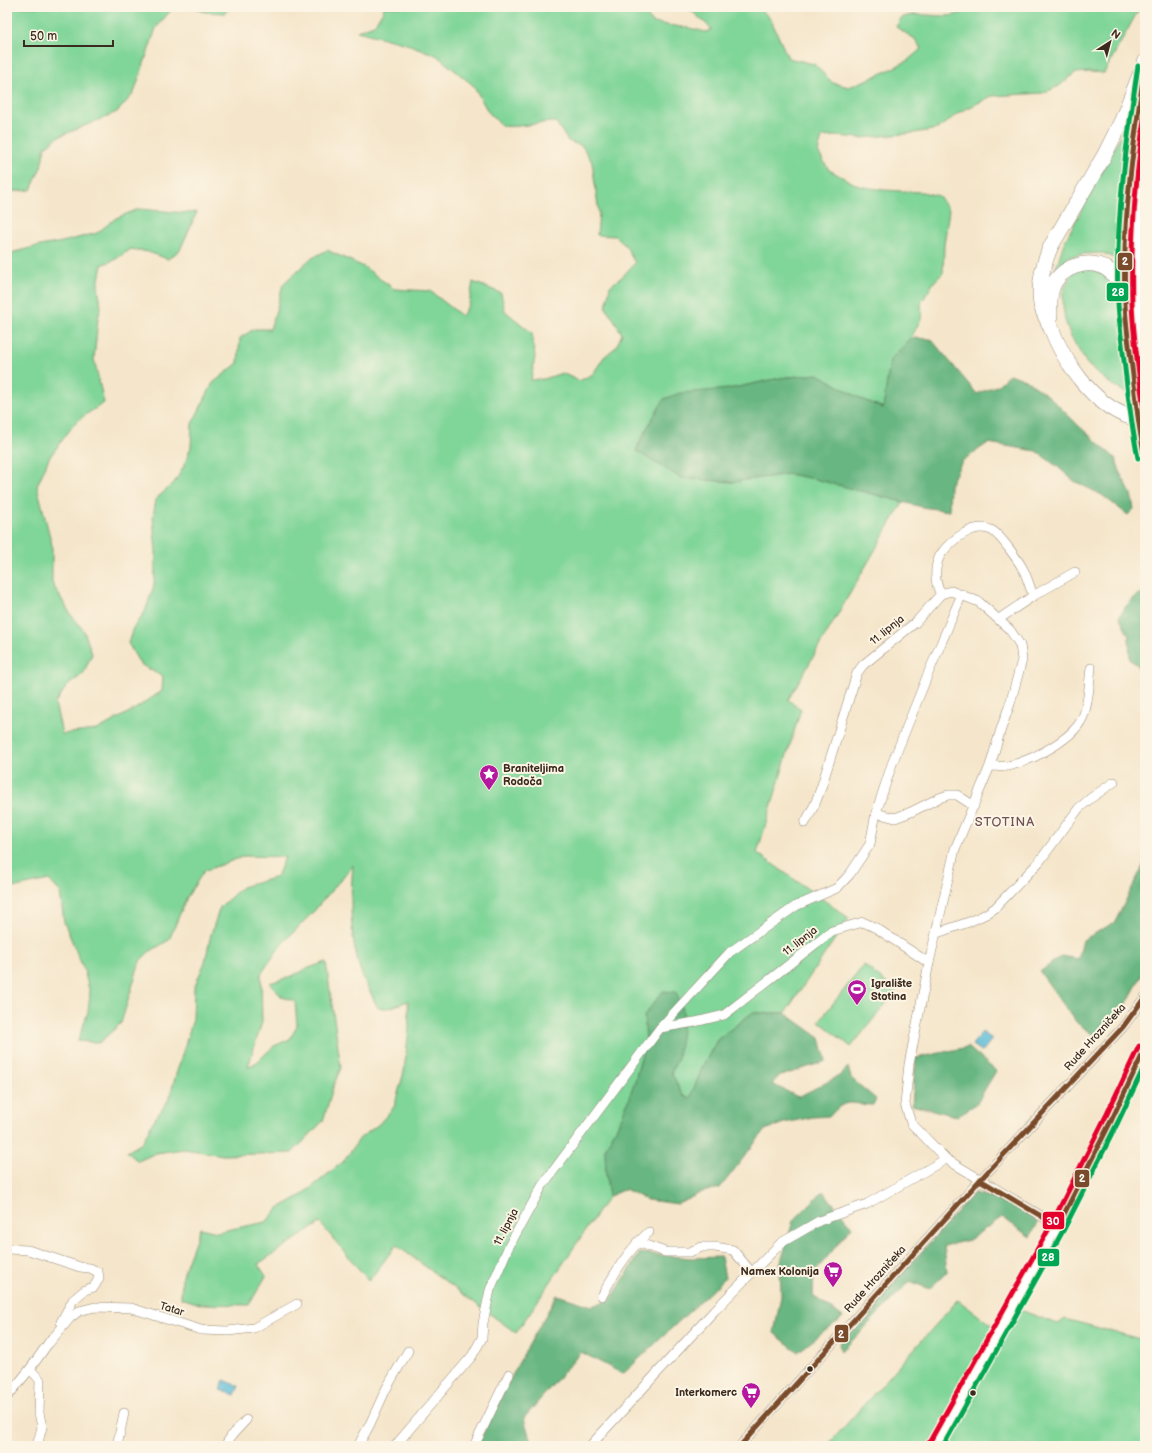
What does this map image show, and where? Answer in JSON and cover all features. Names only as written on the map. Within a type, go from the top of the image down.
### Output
[{"type":"main road","points":[[1145,62],[1122,120],[1104,156],[1061,228],[1045,261],[1040,291],[1042,306],[1056,343],[1066,361],[1086,386],[1109,406],[1127,416],[1145,421]]},
{"type":"main road","points":[[1145,67],[1134,135],[1129,183],[1125,290],[1127,333],[1141,441],[1145,456]]},
{"type":"main road","points":[[1145,148],[1142,174],[1138,260],[1140,345],[1145,374]]},
{"type":"main road","points":[[1050,327],[1052,288],[1061,274],[1070,268],[1083,265],[1097,265],[1106,268],[1116,277],[1125,290]]},
{"type":"main road","points":[[935,1446],[1058,1226],[1112,1119],[1145,1049]]},
{"type":"street","points":[[1033,596],[1025,572],[1009,550],[991,530],[978,528],[966,532],[941,554],[935,573],[937,587],[941,594],[951,590],[979,602],[1010,630],[1020,645],[1022,660],[1010,704],[990,766],[955,849],[929,963],[909,1064],[906,1104],[911,1123],[946,1159],[1058,1226]]},
{"type":"street","points":[[999,619],[1033,596],[1075,572]]},
{"type":"street","name":"11. lipnja","points":[[805,823],[821,788],[857,673],[862,665],[927,612],[941,594]]},
{"type":"street","name":"11. lipnja","points":[[395,1446],[472,1356],[482,1338],[483,1322],[490,1290],[508,1248],[542,1186],[660,1028],[730,952],[796,906],[836,888],[850,874],[870,844],[876,813],[892,764],[962,594]]},
{"type":"street","points":[[990,766],[1007,766],[1049,749],[1076,728],[1084,715],[1091,668]]},
{"type":"street","points":[[937,933],[969,922],[995,908],[1039,862],[1079,808],[1114,782]]},
{"type":"street","points":[[876,813],[895,818],[938,798],[957,795],[974,806]]},
{"type":"street","name":"11. lipnja","points":[[660,1028],[724,1015],[832,931],[863,922],[876,928],[929,963]]},
{"type":"street","name":"Rude Hrozničeka","points":[[740,1446],[980,1180],[1122,1027],[1145,997]]},
{"type":"street","points":[[590,1446],[714,1311],[781,1243],[819,1221],[867,1204],[946,1159]]},
{"type":"street","points":[[602,1296],[618,1268],[637,1242],[649,1232]]},
{"type":"street","points":[[637,1242],[664,1252],[689,1252],[702,1247],[715,1247],[733,1250],[752,1273]]},
{"type":"street","name":"Tatar","points":[[7,1248],[28,1250],[80,1267],[90,1268],[98,1272],[100,1278],[94,1287],[85,1290],[73,1300],[49,1343]]},
{"type":"street","name":"Tatar","points":[[7,1397],[49,1343],[70,1318],[79,1311],[95,1307],[131,1308],[201,1330],[228,1331],[254,1328],[297,1304]]},
{"type":"street","points":[[358,1446],[386,1390],[408,1351]]},
{"type":"street","points":[[30,1369],[40,1380],[38,1404],[42,1427],[37,1446]]},
{"type":"street","points":[[474,1446],[509,1374]]},
{"type":"street","points":[[118,1446],[124,1413]]},
{"type":"street","points":[[225,1446],[232,1435],[246,1420]]},
{"type":"green space","points":[[7,7],[189,7],[172,9],[156,28],[134,93],[117,112],[58,137],[45,147],[41,167],[31,190],[7,192]]},
{"type":"green space","points":[[192,7],[231,7],[225,13],[205,12]]},
{"type":"green space","points":[[384,7],[640,7],[653,23],[706,32],[712,29],[687,7],[759,7],[771,20],[788,58],[814,64],[833,83],[849,87],[907,61],[921,49],[915,39],[896,27],[901,18],[908,16],[950,16],[964,12],[969,7],[1140,7],[1104,73],[1075,73],[1059,86],[1043,93],[992,96],[960,112],[937,129],[914,133],[861,138],[835,136],[822,137],[818,152],[829,170],[859,186],[883,190],[922,192],[939,196],[949,210],[944,245],[943,273],[934,282],[921,303],[922,317],[911,338],[890,360],[884,408],[861,399],[818,374],[780,378],[729,389],[648,426],[636,450],[681,478],[732,482],[789,474],[815,479],[903,502],[788,700],[801,709],[757,853],[849,918],[785,1013],[752,1013],[717,1040],[703,1066],[690,1098],[683,1096],[671,1072],[678,1058],[646,1040],[635,1081],[622,1117],[605,1149],[609,1197],[516,1333],[396,1245],[369,1281],[320,1223],[258,1264],[266,1276],[249,1305],[200,1304],[181,1298],[182,1276],[200,1228],[217,1232],[266,1222],[279,1208],[302,1195],[344,1161],[360,1138],[379,1124],[394,1107],[404,1072],[409,1028],[408,1001],[389,1008],[378,1008],[362,975],[353,934],[351,892],[353,865],[314,911],[281,945],[261,974],[262,1022],[248,1067],[257,1062],[274,1046],[290,1039],[297,1026],[295,1001],[282,997],[270,983],[326,962],[341,1068],[334,1084],[323,1121],[292,1153],[223,1155],[184,1149],[156,1153],[138,1161],[127,1152],[142,1143],[152,1123],[168,1101],[193,1019],[194,988],[205,962],[211,934],[220,907],[242,887],[277,877],[285,857],[245,856],[204,871],[187,897],[169,940],[149,952],[140,961],[121,1023],[99,1043],[78,1041],[88,1012],[90,993],[84,970],[64,922],[60,892],[49,880],[7,889],[7,254],[97,233],[116,218],[139,209],[187,213],[197,212],[180,250],[168,259],[148,252],[131,249],[116,259],[102,265],[98,285],[101,308],[98,318],[94,359],[104,403],[75,423],[49,458],[37,486],[52,545],[52,583],[71,615],[84,631],[92,654],[83,674],[67,686],[55,703],[62,734],[97,730],[135,709],[162,691],[163,677],[140,664],[128,643],[133,628],[145,612],[154,585],[156,552],[153,517],[156,499],[174,483],[183,468],[191,447],[192,424],[213,383],[238,363],[240,338],[254,329],[270,329],[283,284],[309,260],[327,250],[364,267],[394,289],[430,291],[462,316],[469,304],[473,282],[501,293],[505,311],[532,333],[535,357],[531,380],[544,379],[562,373],[579,381],[593,374],[604,357],[616,347],[622,334],[606,308],[610,286],[623,276],[635,263],[626,246],[615,236],[597,235],[599,213],[592,162],[582,146],[568,141],[556,122],[502,126],[488,112],[474,86],[436,55],[410,45],[357,31],[374,25]]},
{"type":"green space","points":[[1130,118],[1121,265],[1114,258],[1103,253],[1083,254],[1069,257],[1054,273],[1064,243]]},
{"type":"green space","points":[[1083,268],[1105,272],[1121,293],[1128,394],[1108,382],[1087,364],[1071,337],[1065,320],[1063,292],[1074,271]]},
{"type":"green space","points":[[911,338],[931,339],[977,394],[998,385],[1010,374],[1026,380],[1050,397],[1080,427],[1116,459],[1121,475],[1131,494],[1134,509],[1128,515],[1102,495],[1074,481],[1036,451],[988,443],[962,461],[950,485],[949,511],[922,507],[815,479],[789,474],[732,482],[681,478],[636,451],[648,426],[664,399],[680,393],[729,389],[780,378],[818,374],[861,399],[883,408],[890,360]]},
{"type":"green space","points":[[1138,594],[1145,594],[1145,691],[1140,678],[1138,665],[1130,660],[1129,636],[1119,617],[1126,606]]},
{"type":"green space","points":[[1145,862],[1145,969],[1123,1011],[1099,1038],[1077,1023],[1040,972],[1061,956],[1078,959],[1083,940],[1115,922]]},
{"type":"green space","name":"Igralište Stotina","points":[[864,965],[896,991],[851,1047],[819,1021]]},
{"type":"green space","points":[[663,991],[676,992],[684,1015],[678,1058],[671,1072],[683,1096],[690,1098],[703,1066],[717,1040],[752,1013],[785,1013],[820,1038],[826,1061],[778,1077],[772,1084],[798,1097],[839,1076],[848,1067],[851,1078],[876,1099],[873,1105],[854,1103],[845,1104],[830,1116],[813,1117],[784,1123],[765,1130],[720,1188],[702,1192],[678,1204],[647,1200],[625,1189],[609,1197],[605,1149],[622,1117],[635,1081],[646,1040],[644,1016]]},
{"type":"green space","points":[[968,1047],[996,1071],[976,1104],[957,1116],[912,1105],[916,1058]]},
{"type":"green space","points":[[823,1191],[852,1227],[814,1273],[813,1296],[843,1317],[798,1352],[774,1333],[781,1296],[780,1265],[793,1221]]},
{"type":"green space","points":[[974,1193],[1009,1203],[1031,1216],[1038,1223],[1030,1237],[1002,1217],[969,1240],[944,1246],[947,1272],[929,1289],[910,1281],[841,1352],[839,1344]]},
{"type":"green space","points":[[640,1253],[691,1258],[721,1257],[725,1278],[623,1374],[581,1352],[524,1418],[532,1446],[477,1446],[518,1364],[557,1295],[592,1306],[611,1299]]},
{"type":"green space","points":[[958,1300],[999,1331],[1012,1307],[1058,1324],[1065,1319],[1140,1339],[1145,1315],[1145,1446],[827,1446]]},
{"type":"water","points":[[982,1032],[992,1039],[982,1052],[972,1045]]},
{"type":"water","points":[[224,1380],[239,1386],[235,1395],[220,1390]]},
{"type":"transit line","name":"28","points":[[1138,66],[1122,185],[1118,244],[1118,304],[1130,413],[1138,458]]},
{"type":"transit line","name":"2","points":[[1145,67],[1129,184],[1125,243],[1125,303],[1127,333],[1138,420],[1145,456]]},
{"type":"transit line","name":"30","points":[[1145,113],[1134,207],[1132,255],[1132,302],[1134,331],[1145,417]]},
{"type":"transit line","name":"2","points":[[740,1446],[980,1180],[1123,1027],[1145,997]]},
{"type":"transit line","name":"30","points":[[929,1443],[1052,1223],[1106,1116],[1139,1046]]},
{"type":"transit line","name":"2","points":[[980,1180],[1058,1226],[1112,1119],[1145,1049]]},
{"type":"transit line","name":"28","points":[[943,1446],[1064,1229],[1145,1065]]},
{"type":"place","name":"Braniteljima Rodoča","points":[[489,791]]},
{"type":"place","name":"Igralište Stotina","points":[[857,1006]]},
{"type":"place","name":"Namex Kolonija","points":[[833,1288]]},
{"type":"place","name":"Interkomerc","points":[[751,1409]]},
{"type":"district","name":"STOTINA","points":[[1005,822]]}]
